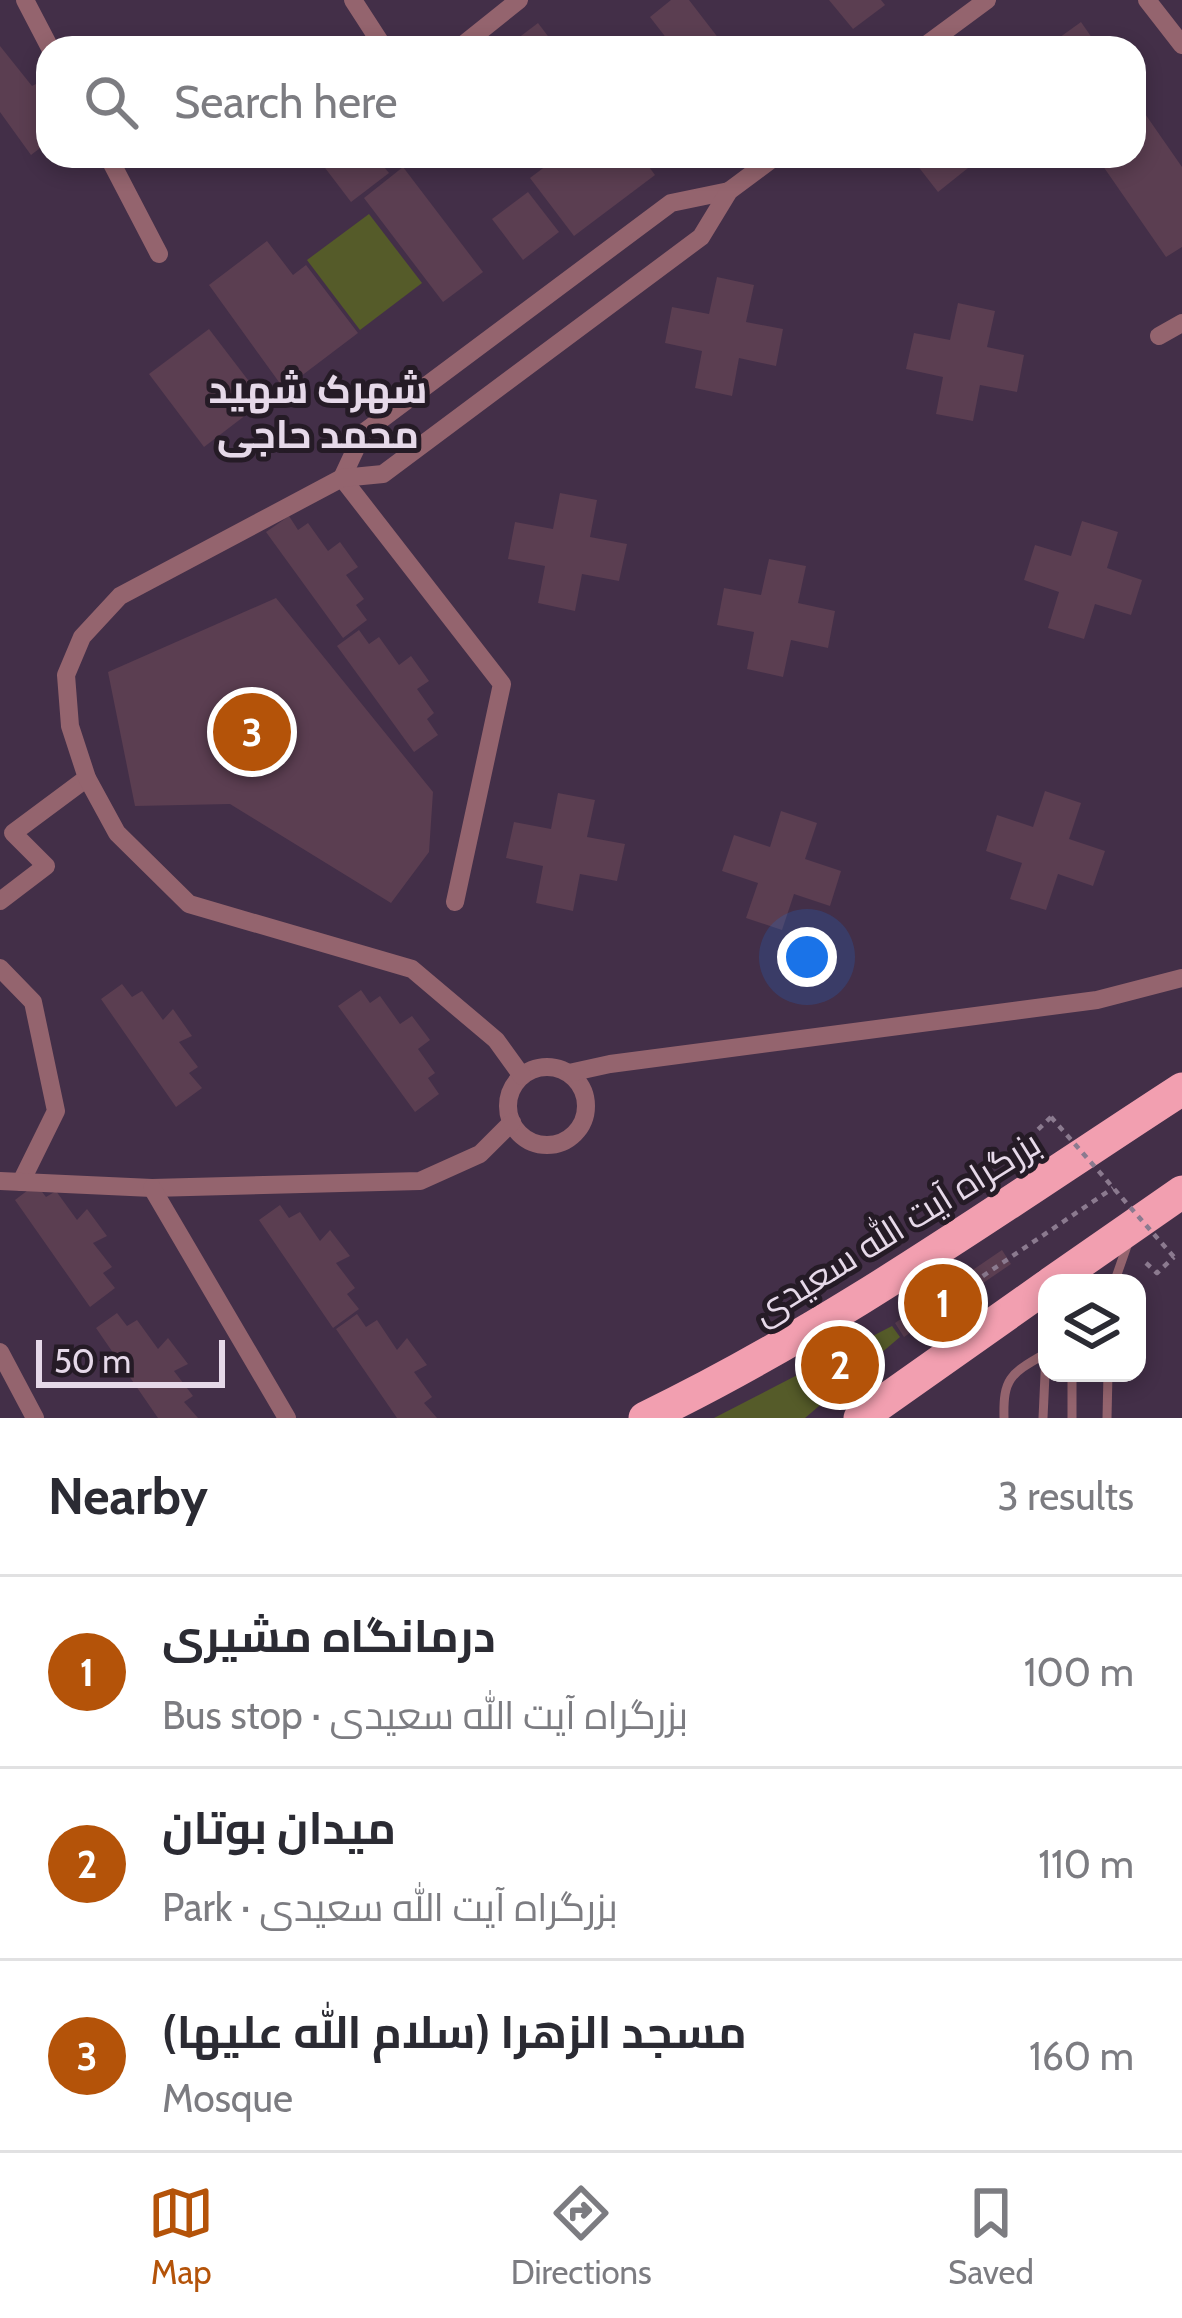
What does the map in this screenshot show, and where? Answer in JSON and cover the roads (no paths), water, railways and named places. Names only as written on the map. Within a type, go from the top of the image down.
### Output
[{"type":"highway","name":"بزرگراه آیت الله سعیدی","points":[[645,1418],[772,1353],[1182,1089]]},
{"type":"highway","points":[[1065,1274],[1182,1192]]},
{"type":"highway","points":[[860,1418],[1038,1293]]},
{"type":"street","points":[[25,0],[44,36]]},
{"type":"street","points":[[353,0],[376,36]]},
{"type":"street","points":[[474,36],[519,0]]},
{"type":"street","points":[[938,36],[987,0]]},
{"type":"street","points":[[1147,0],[1182,45]]},
{"type":"street","points":[[113,168],[159,254]]},
{"type":"street","points":[[342,478],[363,434],[652,217],[671,203],[729,190],[759,168]]},
{"type":"street","points":[[522,1076],[496,1040],[412,969],[189,904],[117,833],[87,778],[70,726],[66,675],[82,637],[120,596],[342,478],[383,474],[701,237],[729,190]]},
{"type":"street","points":[[1159,336],[1182,323]]},
{"type":"street","points":[[342,478],[502,684],[454,902]]},
{"type":"street","points":[[0,901],[46,866],[13,833],[87,778]]},
{"type":"street","points":[[0,968],[33,1002],[56,1111],[10,1181]]},
{"type":"street","points":[[569,1073],[585,1093],[585,1118],[579,1130],[557,1144],[544,1145],[520,1134],[512,1122],[509,1098],[522,1076],[545,1067],[569,1073],[1097,1000],[1182,977]]},
{"type":"street","points":[[10,1181],[152,1187],[420,1181],[480,1154],[512,1122]]},
{"type":"street","points":[[152,1187],[287,1418]]},
{"type":"street","points":[[0,1352],[35,1418]]},
{"type":"lane","points":[[1117,1274],[1134,1225]]},
{"type":"lane","points":[[1004,1418],[1003,1390],[1015,1371],[1038,1358]]},
{"type":"lane","points":[[1043,1418],[1044,1382]]},
{"type":"lane","points":[[1072,1382],[1072,1418]]},
{"type":"lane","points":[[1107,1418],[1108,1382]]},
{"type":"place","name":"مسجد الزهرا (سلام الله علیها)","points":[[252,732]]},
{"type":"place","name":"درمانگاه مشیری","points":[[943,1303]]},
{"type":"place","name":"میدان بوتان","points":[[840,1365]]},
{"type":"district","name":"شهرک شهید محمد حاجی","points":[[318,412]]}]
